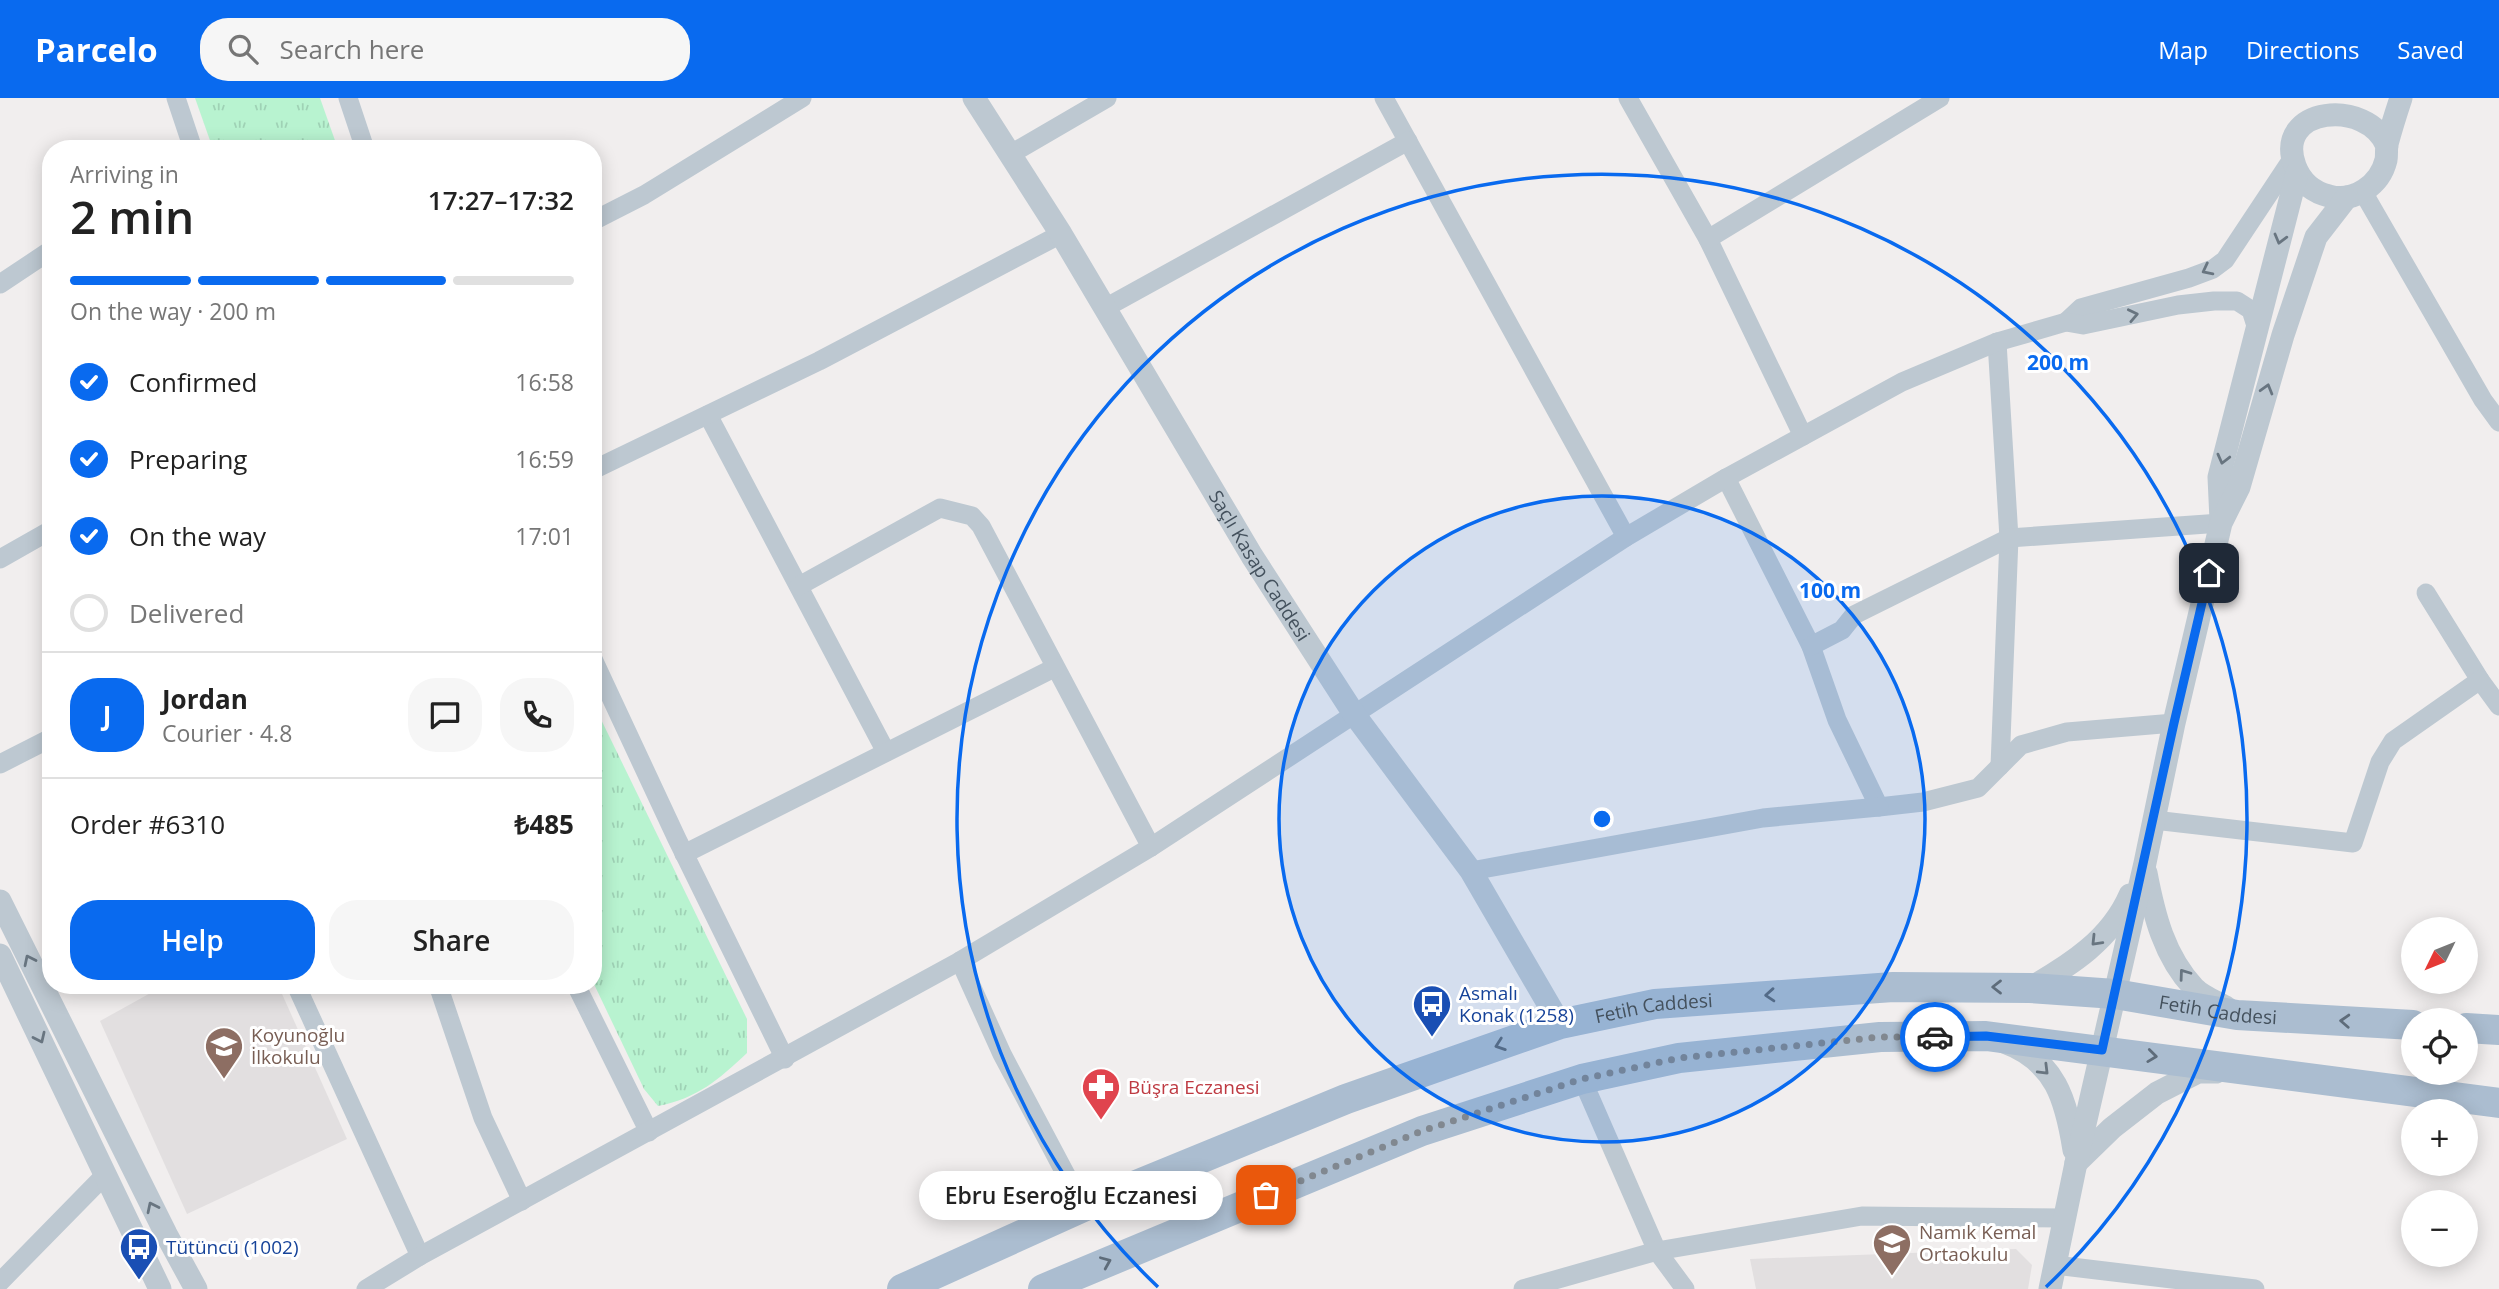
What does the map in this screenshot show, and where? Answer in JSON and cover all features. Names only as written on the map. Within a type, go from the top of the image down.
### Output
[{"type":"main road","name":"Fetih Caddesi","points":[[902,1289],[1083,1206],[1346,1099],[1560,1024],[1668,1003],[1893,987],[2031,988],[2115,993],[2237,1014],[2401,1024]]},
{"type":"main road","points":[[2478,1029],[2499,1030]]},
{"type":"main road","points":[[1043,1289],[1422,1131],[1582,1079],[1679,1058],[1880,1037],[1986,1036],[2499,1103]]},
{"type":"street","points":[[176,98],[190,140]]},
{"type":"street","points":[[602,216],[643,195],[802,98]]},
{"type":"street","name":"Saçlı Kasap Caddesi","points":[[974,98],[1061,234],[1252,556],[1354,715],[1471,871],[1560,1024]]},
{"type":"street","points":[[1009,155],[1107,98]]},
{"type":"street","points":[[1384,98],[1626,537]]},
{"type":"street","points":[[1628,98],[1708,239],[1803,436]]},
{"type":"street","points":[[1708,239],[1940,98]]},
{"type":"street","points":[[2221,523],[2219,477],[2295,166],[2292,145],[2297,98]]},
{"type":"street","points":[[2050,1289],[2174,723],[2221,523],[2239,487],[2283,335],[2316,237],[2355,194],[2381,172],[2401,98]]},
{"type":"street","points":[[350,99],[362,140]]},
{"type":"street","points":[[2295,132],[2303,119],[2314,110],[2328,104],[2349,101],[2377,121],[2387,146]]},
{"type":"street","points":[[1105,308],[1408,141]]},
{"type":"street","points":[[2295,166],[2306,185],[2318,193],[2333,197],[2355,194]]},
{"type":"street","points":[[2066,323],[2081,308],[2213,269],[2225,260],[2295,166]]},
{"type":"street","points":[[2355,194],[2491,397],[2499,422]]},
{"type":"street","points":[[602,466],[819,361],[1061,234]]},
{"type":"street","points":[[0,284],[42,256]]},
{"type":"street","points":[[366,1289],[420,1256],[785,1059],[960,961],[1150,847],[1626,537],[1726,478],[1902,382],[1997,342],[2066,323],[2083,325],[2178,306],[2236,301],[2251,310],[2256,326]]},
{"type":"street","points":[[1997,342],[2009,538],[2000,766]]},
{"type":"street","points":[[708,415],[886,752]]},
{"type":"street","points":[[1726,478],[1811,646],[1837,720],[1879,807]]},
{"type":"street","points":[[799,586],[940,508],[972,516],[981,526],[1150,847]]},
{"type":"street","points":[[1811,646],[1842,630],[1854,615],[2009,538],[2221,523]]},
{"type":"street","points":[[0,559],[42,535]]},
{"type":"street","points":[[2426,593],[2499,706]]},
{"type":"street","points":[[684,854],[1054,668]]},
{"type":"street","points":[[602,678],[684,854],[785,1059]]},
{"type":"street","points":[[2154,820],[2353,843],[2380,762],[2393,741],[2480,680]]},
{"type":"street","points":[[1471,871],[1763,818],[1923,802],[1978,788],[2021,745],[2067,732],[2174,723]]},
{"type":"street","points":[[0,764],[42,743]]},
{"type":"street","points":[[2031,988],[2069,966],[2095,944],[2124,909],[2145,863]]},
{"type":"street","points":[[2145,863],[2153,909],[2168,953],[2196,990],[2237,1014]]},
{"type":"street","points":[[0,901],[42,985]]},
{"type":"street","points":[[0,954],[160,1289]]},
{"type":"street","points":[[960,961],[1002,1054],[1083,1206]]},
{"type":"street","points":[[46,994],[196,1289]]},
{"type":"street","points":[[300,994],[420,1256]]},
{"type":"street","points":[[441,994],[483,1118],[522,1201]]},
{"type":"street","points":[[580,994],[649,1132]]},
{"type":"street","points":[[1986,1036],[2022,1049],[2052,1076],[2068,1111],[2076,1163]]},
{"type":"street","points":[[2076,1163],[2112,1128],[2157,1093],[2199,1072],[2268,1072]]},
{"type":"street","points":[[1582,1079],[1657,1251],[1685,1289]]},
{"type":"street","points":[[0,1282],[105,1175]]},
{"type":"street","points":[[1524,1289],[1657,1251],[1862,1216],[2064,1218]]},
{"type":"street","points":[[2054,1265],[2255,1289]]},
{"type":"shaded area","name":"Koyunoğlu İlkokulu","points":[[149,994],[282,994],[347,1139],[187,1214],[100,1021]]},
{"type":"shaded area","name":"Namık Kemal Ortaokulu","points":[[2016,1249],[2032,1265],[2028,1289],[1756,1289],[1750,1259]]},
{"type":"green space","points":[[195,98],[320,98],[335,140],[210,140]]},
{"type":"green space","points":[[602,721],[747,1019],[747,1053],[707,1087],[685,1098],[658,1106],[644,1089],[599,994],[602,994]]},
{"type":"way so far","points":[[1266,1195],[1422,1131],[1582,1079],[1679,1058],[1880,1037],[1935,1037]]},
{"type":"place","name":"Asmalı Konak (1258)","points":[[1432,1038]]},
{"type":"place","name":"Koyunoğlu İlkokulu","points":[[224,1080]]},
{"type":"place","name":"Büşra Eczanesi","points":[[1101,1121]]},
{"type":"place","name":"Ebru Eseroğlu Eczanesi","points":[[1266,1195]]},
{"type":"place","name":"Namık Kemal Ortaokulu","points":[[1892,1277]]},
{"type":"place","name":"Tütüncü (1002)","points":[[139,1281]]},
{"type":"route","points":[[1935,1037],[1986,1036],[2102,1050],[2209,573]]}]
